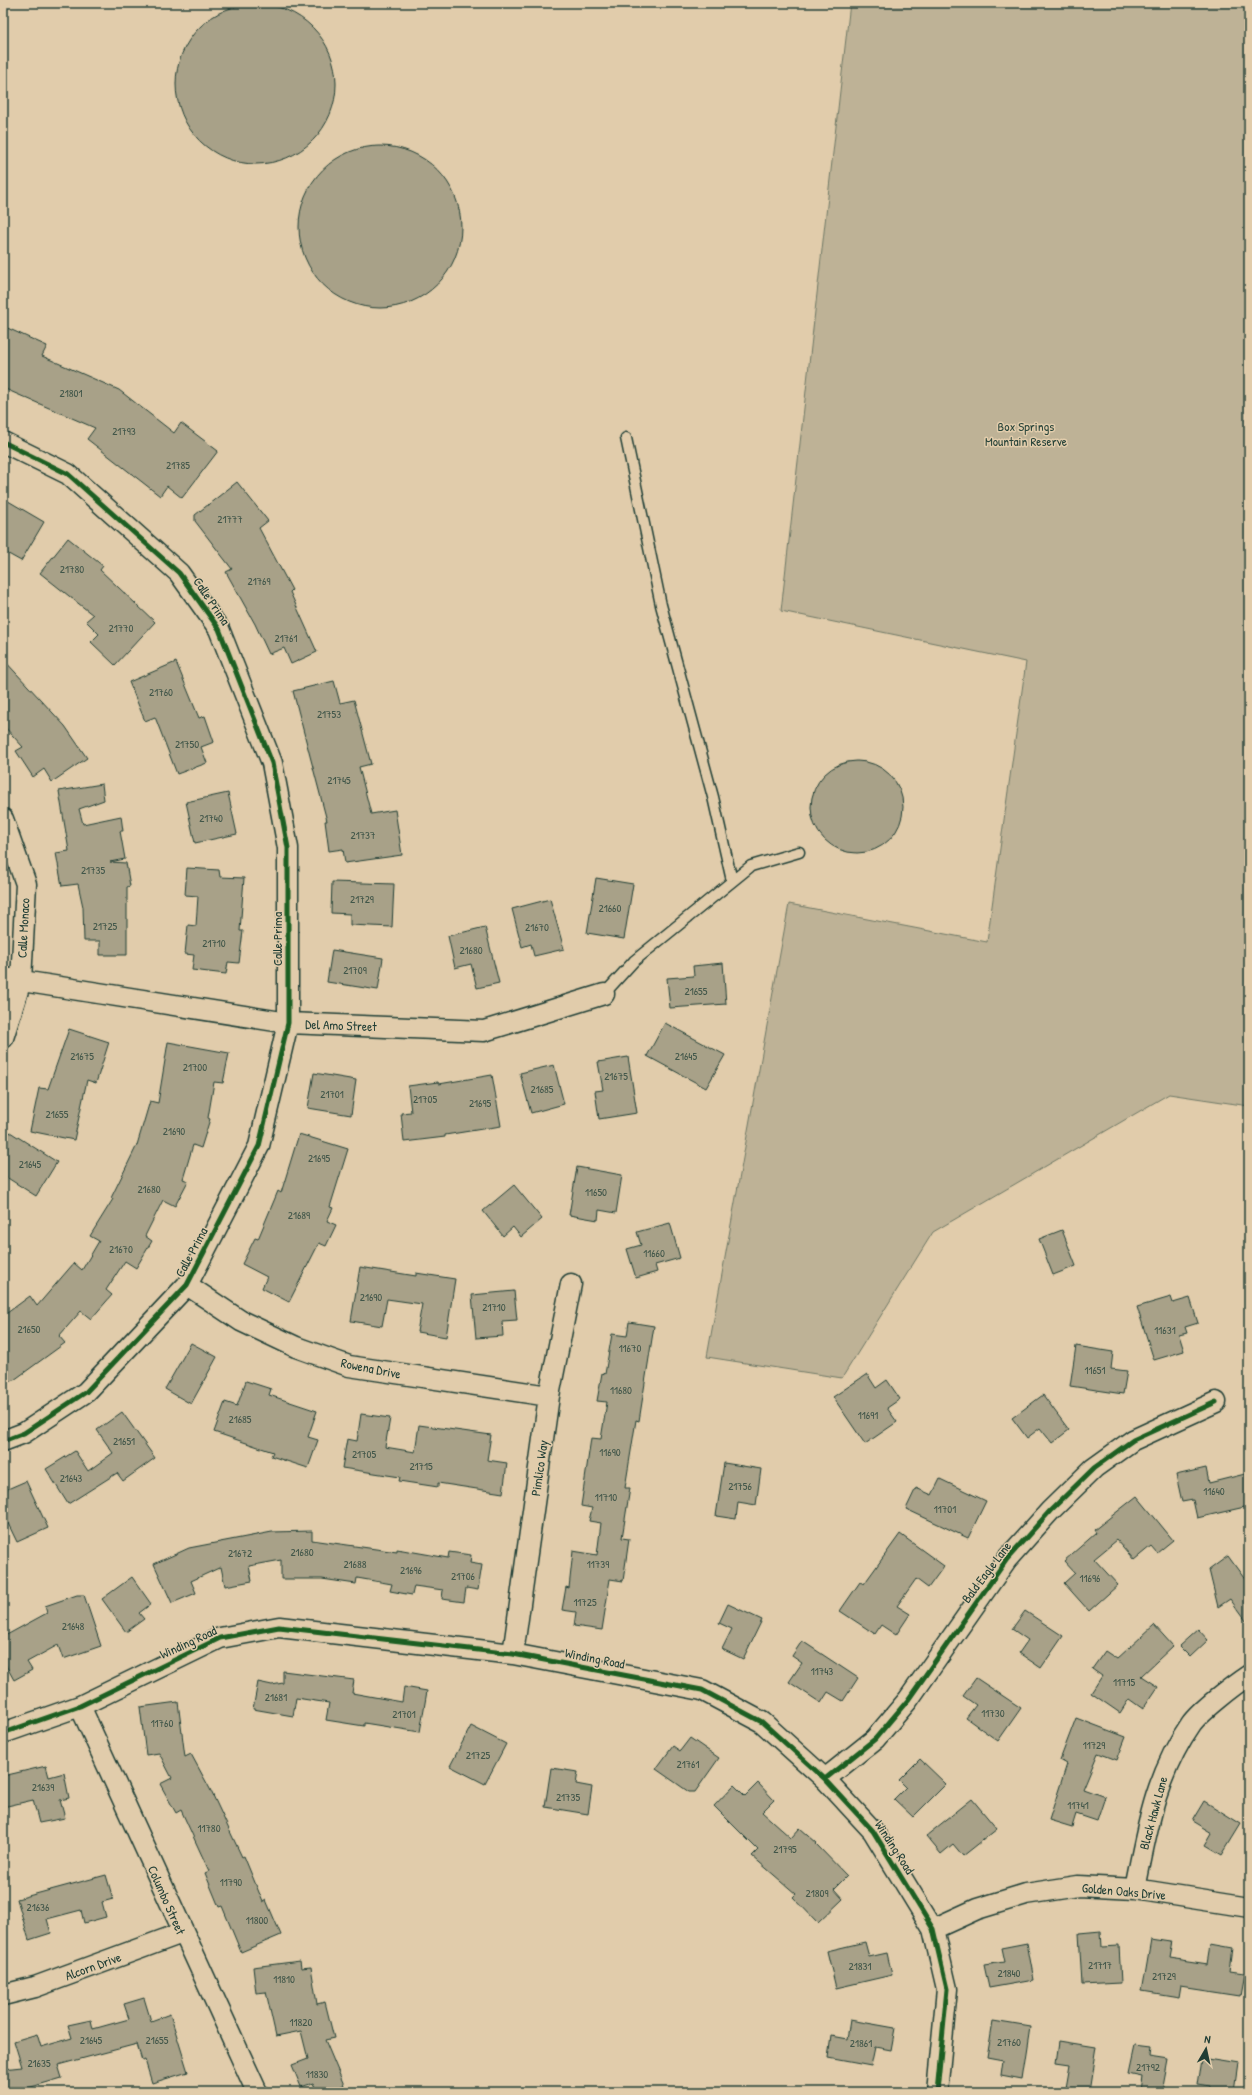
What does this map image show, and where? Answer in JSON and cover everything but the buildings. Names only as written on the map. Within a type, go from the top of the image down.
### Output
[{"type":"street","name":"Calle Prima","points":[[3,442],[68,474],[179,573],[219,629],[272,764],[288,848],[288,1023],[259,1146],[187,1285],[86,1392],[24,1433],[3,1441]]},
{"type":"street","name":"Calle Monaco","points":[[3,819],[26,884],[3,1038]]},
{"type":"street","name":"Del Amo Street","points":[[12,979],[288,1023],[484,1031],[604,994]]},
{"type":"street","name":"Pimlico Way","points":[[513,1654],[549,1396],[571,1284]]},
{"type":"street","name":"Rowena Drive","points":[[187,1285],[241,1321],[296,1347],[349,1366],[549,1396]]},
{"type":"street","name":"Bald Eagle Lane","points":[[825,1779],[875,1738],[908,1700],[1007,1559],[1050,1511],[1094,1468],[1133,1440],[1216,1402]]},
{"type":"street","name":"Winding Road","points":[[3,1733],[80,1706],[220,1638],[279,1627],[513,1654],[702,1690],[762,1722],[825,1779],[873,1830],[933,1929],[947,1989],[937,2092]]},
{"type":"street","name":"Black Hawk Lane","points":[[1135,1889],[1150,1813],[1164,1771],[1192,1723],[1233,1686],[1249,1675]]},
{"type":"street","name":"Columbo Street","points":[[80,1706],[182,1933],[257,2092]]},
{"type":"street","name":"Golden Oaks Drive","points":[[933,1929],[977,1909],[1026,1894],[1078,1886],[1135,1889],[1249,1907]]},
{"type":"street","name":"Alcorn Drive","points":[[3,1995],[35,1987],[182,1933]]},
{"type":"lane","points":[[626,438],[661,605],[713,796],[732,881]]},
{"type":"lane","points":[[604,994],[634,961],[751,866],[799,852]]},
{"type":"green space","name":"Box Springs Mountain Reserve","points":[[850,3],[1249,3],[1249,1106],[1169,1094],[933,1232],[842,1378],[707,1357],[789,904],[987,942],[1026,662],[781,611]]},
{"type":"cycle path","points":[[3,442],[68,474],[179,573],[219,629],[272,763],[288,848],[288,1023],[259,1146],[187,1285],[86,1392],[24,1433],[3,1441]]},
{"type":"cycle path","points":[[825,1779],[875,1739],[908,1700],[1007,1559],[1050,1511],[1094,1468],[1133,1440],[1216,1402]]},
{"type":"cycle path","points":[[3,1733],[80,1706],[220,1638],[279,1627],[513,1654],[702,1690],[762,1722],[825,1779],[873,1831],[933,1929],[947,1989],[937,2092]]}]
